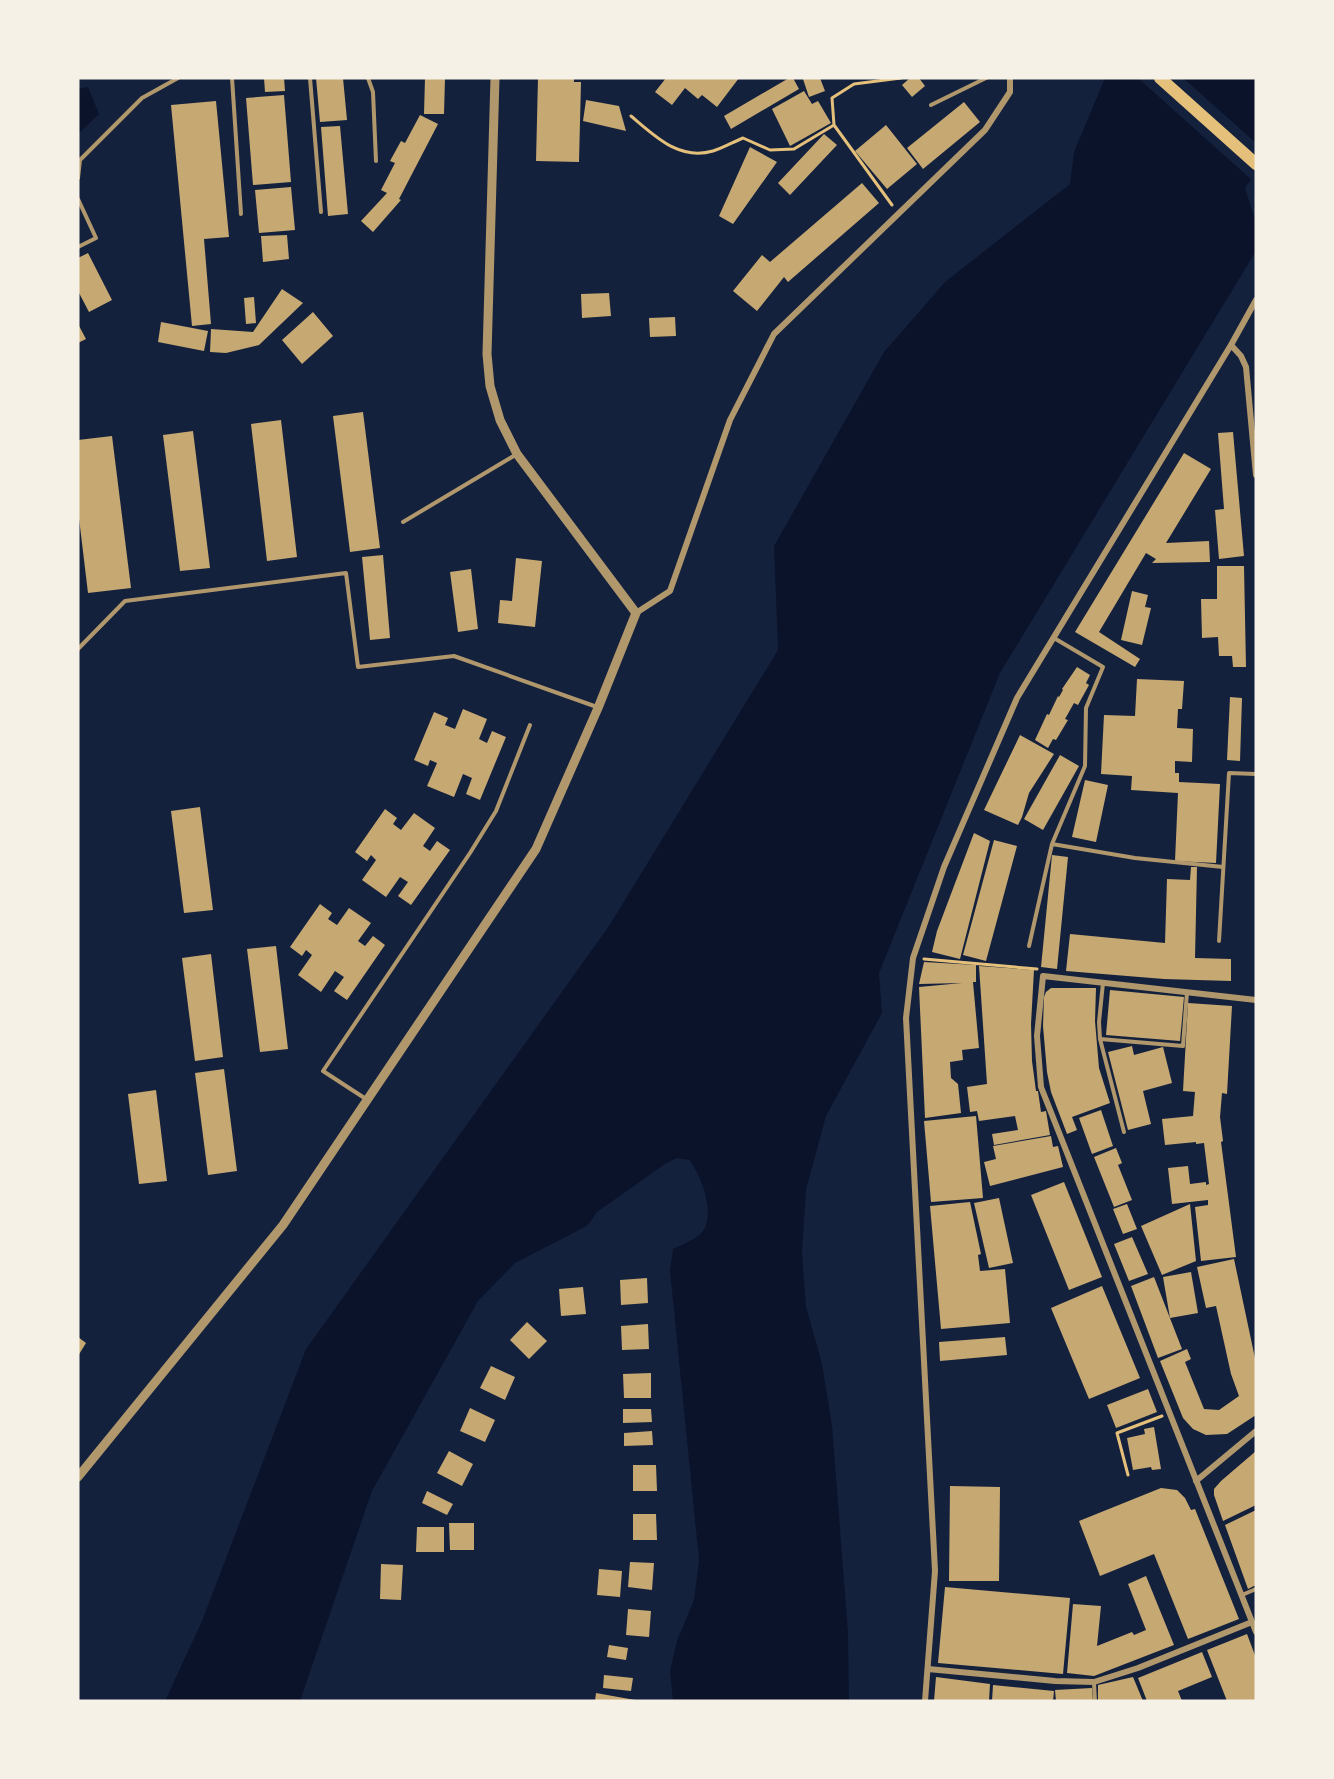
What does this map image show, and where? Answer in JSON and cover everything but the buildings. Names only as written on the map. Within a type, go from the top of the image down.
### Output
[{"type":"main road","points":[[1160,78],[1256,164]]},
{"type":"street","points":[[495,78],[487,354],[490,386],[500,420],[517,454],[636,613]]},
{"type":"street","points":[[78,1477],[283,1225],[536,849],[598,708],[636,613],[670,591],[730,420],[774,334],[985,130],[1010,92],[1010,78]]},
{"type":"street","points":[[925,1701],[935,1570],[906,1018],[913,958],[944,867],[1012,708],[1256,300]]},
{"type":"street","points":[[1231,345],[1241,356],[1246,367],[1256,475]]},
{"type":"street","points":[[1256,1000],[1043,976],[1037,1036],[1041,1087],[1256,1632]]},
{"type":"street","points":[[1196,1481],[1256,1431]]},
{"type":"street","points":[[928,1669],[1055,1681],[1094,1682],[1138,1668],[1252,1622]]},
{"type":"lane","points":[[78,178],[80,160],[142,98],[178,78]]},
{"type":"lane","points":[[232,78],[241,214]]},
{"type":"lane","points":[[310,78],[321,212]]},
{"type":"lane","points":[[368,78],[374,92],[376,161]]},
{"type":"lane","points":[[931,105],[986,78]]},
{"type":"lane","points":[[78,199],[96,238],[78,247]]},
{"type":"lane","points":[[403,522],[517,454]]},
{"type":"lane","points":[[78,649],[125,601],[346,573],[358,668],[454,656],[598,708]]},
{"type":"lane","points":[[1029,946],[1052,844],[1085,766],[1086,708],[1103,667],[1053,637]]},
{"type":"lane","points":[[367,1100],[323,1071],[496,811],[530,725]]},
{"type":"lane","points":[[1219,941],[1229,773],[1256,774]]},
{"type":"lane","points":[[1052,844],[1135,858],[1223,867]]},
{"type":"lane","points":[[1103,983],[1099,1022],[1100,1039],[1124,1132]]},
{"type":"lane","points":[[1100,1039],[1183,1046],[1187,992]]},
{"type":"lane","points":[[1241,1595],[1256,1589]]},
{"type":"lane","points":[[1094,1682],[1095,1701]]},
{"type":"path","points":[[899,213],[834,125],[832,98],[854,84],[901,78]]},
{"type":"path","points":[[631,116],[663,143],[689,154],[712,152],[743,138],[770,150],[794,149],[834,125]]},
{"type":"path","points":[[913,958],[1040,969],[1043,976]]},
{"type":"path","points":[[1128,1475],[1118,1433],[1169,1413]]},
{"type":"water","points":[[1105,78],[1256,78],[1256,172],[1245,188],[1256,223],[1256,251],[1000,673],[879,973],[882,1013],[826,1116],[806,1190],[802,1252],[806,1306],[822,1364],[832,1425],[848,1632],[849,1701],[673,1701],[670,1671],[677,1641],[694,1600],[699,1560],[670,1271],[673,1249],[699,1235],[705,1228],[708,1209],[703,1186],[694,1167],[689,1160],[677,1158],[597,1212],[587,1226],[515,1263],[478,1301],[372,1491],[300,1701],[165,1701],[202,1621],[306,1349],[609,926],[778,650],[774,546],[884,352],[945,282],[1070,184],[1074,152]]},
{"type":"water","points":[[88,87],[99,114],[78,134],[78,89]]},
{"type":"pier","points":[[1138,78],[1183,78],[1256,143],[1256,177],[1253,181]]}]
